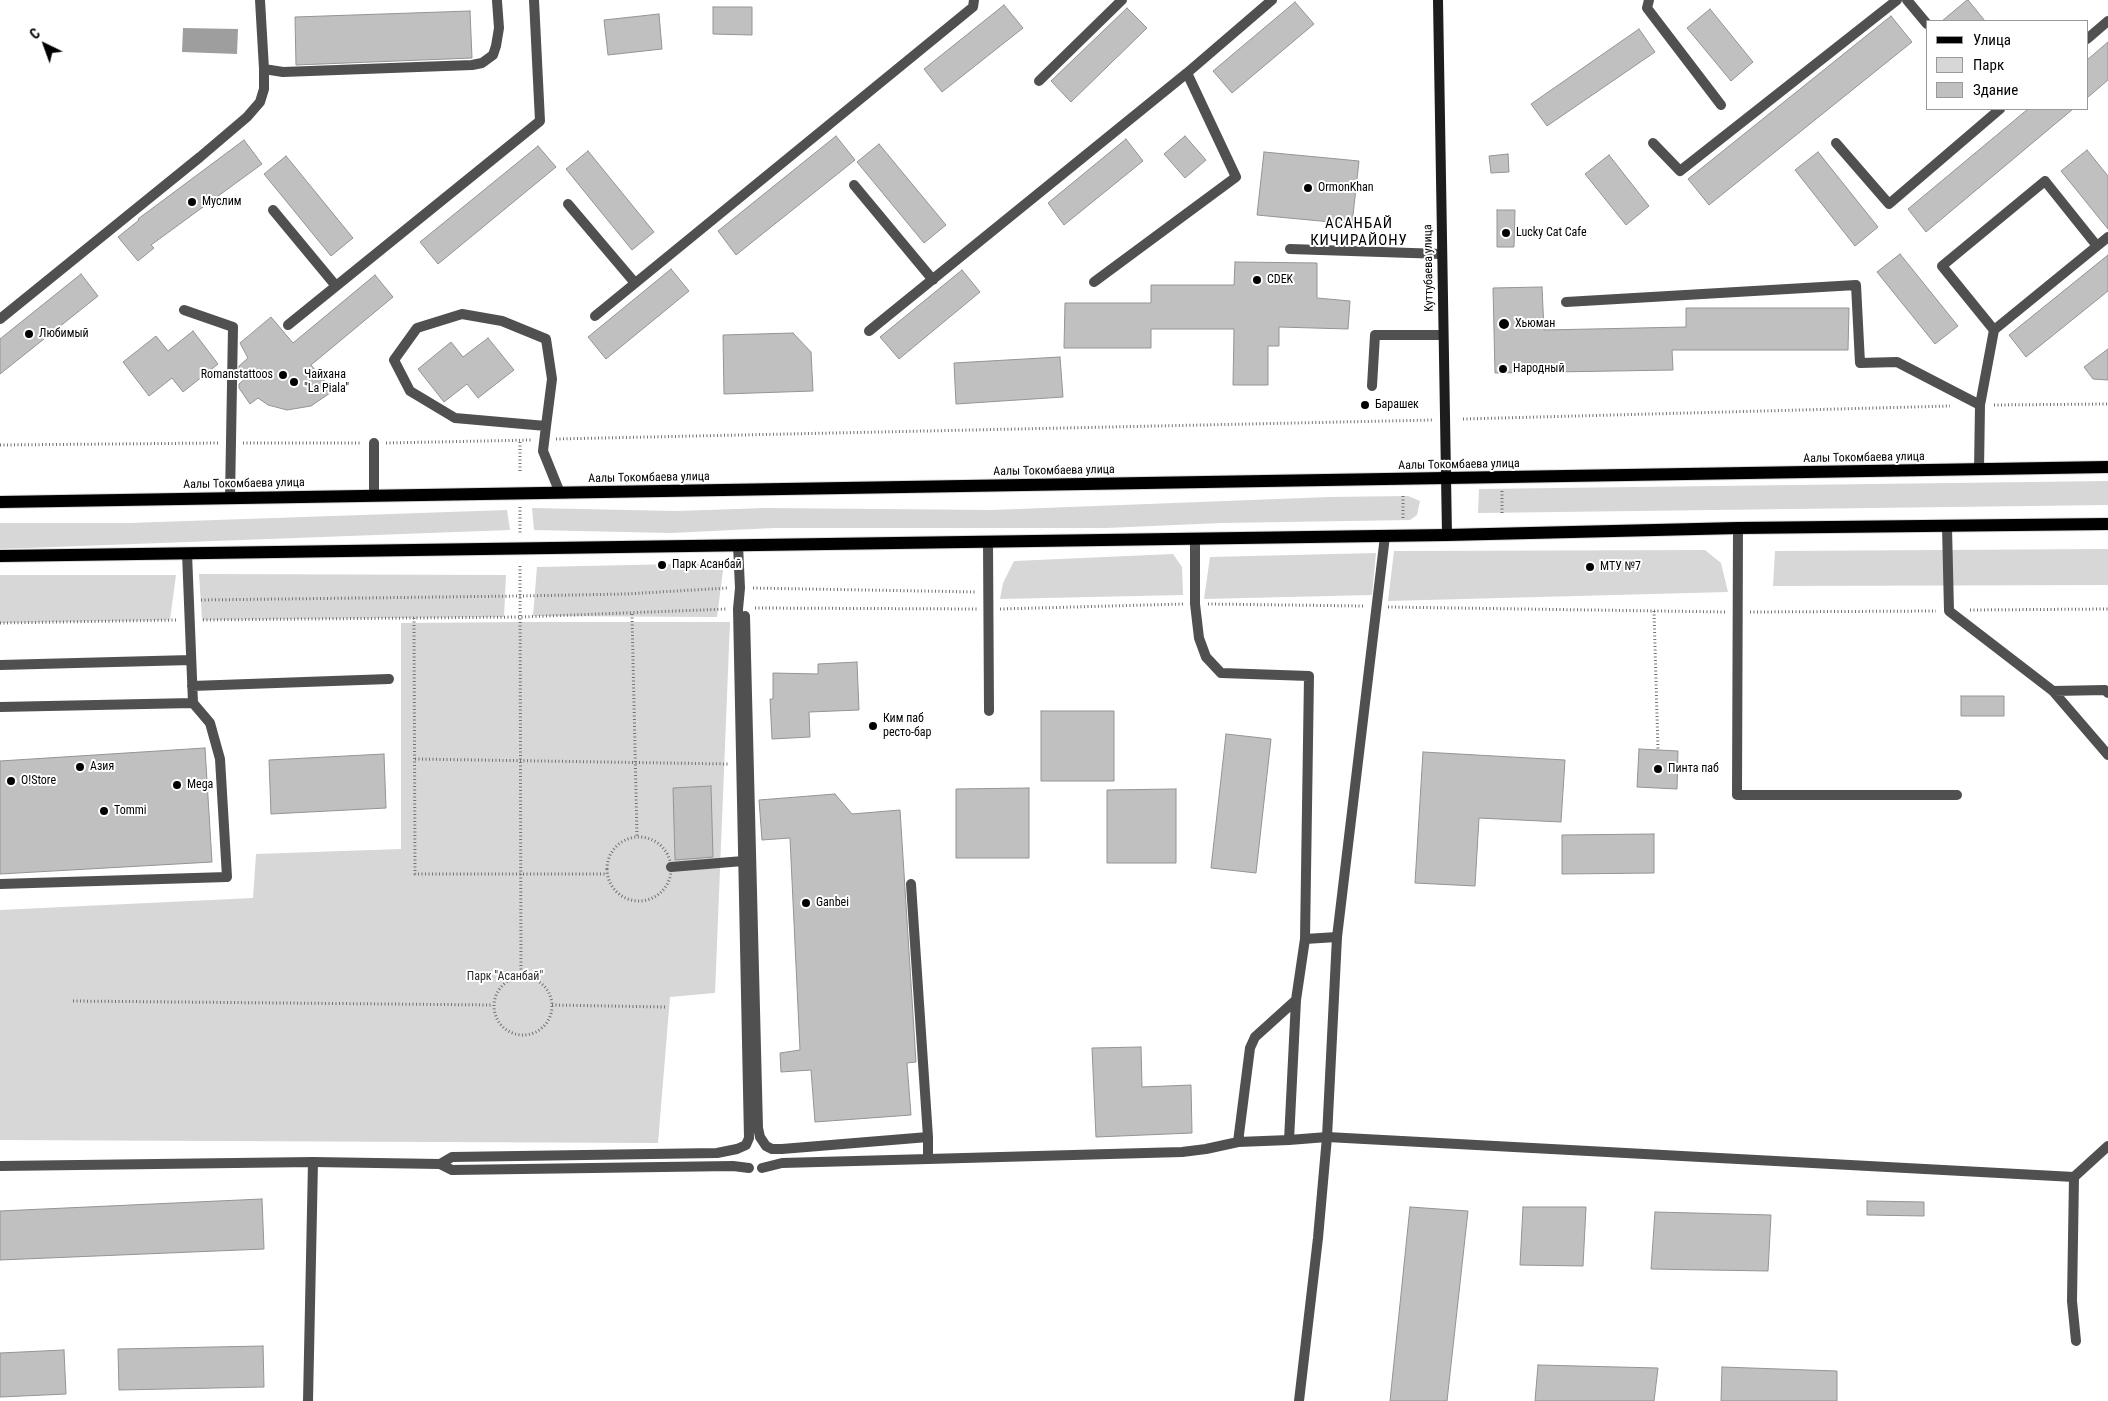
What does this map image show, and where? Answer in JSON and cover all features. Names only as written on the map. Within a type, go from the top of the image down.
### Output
[{"type":"main road","name":"Куттубаева улица","points":[[1438,0],[1447,535]]},
{"type":"main road","name":"Аалы Токомбаева улица","points":[[0,502],[2108,467]]},
{"type":"main road","points":[[0,556],[1385,536],[1738,528],[2108,524]]},
{"type":"street","points":[[0,319],[200,158],[247,117],[260,102],[264,89],[264,70],[260,0]]},
{"type":"street","points":[[288,325],[540,122],[534,0]]},
{"type":"street","points":[[595,316],[972,7],[974,0]]},
{"type":"street","points":[[1039,80],[1122,0]]},
{"type":"street","points":[[869,332],[1187,73],[1272,0]]},
{"type":"street","points":[[1649,0],[1647,8],[1721,105]]},
{"type":"street","points":[[1653,143],[1680,170],[1897,0]]},
{"type":"street","points":[[1907,0],[1926,23]]},
{"type":"street","points":[[264,70],[283,72],[472,65],[482,63],[493,55],[496,46],[499,28],[497,1]]},
{"type":"street","points":[[2088,37],[2108,21]]},
{"type":"street","points":[[1094,282],[1236,177],[1187,73]]},
{"type":"street","points":[[1836,143],[1889,204],[1999,110]]},
{"type":"street","points":[[1994,330],[1942,266],[2045,181],[2097,246]]},
{"type":"street","points":[[854,185],[933,280]]},
{"type":"street","points":[[568,204],[635,283]]},
{"type":"street","points":[[273,210],[336,286]]},
{"type":"street","points":[[1978,470],[1980,405],[1994,330],[2108,237]]},
{"type":"street","points":[[1290,248],[1442,254]]},
{"type":"street","points":[[1566,302],[1856,285],[1860,363],[1897,362],[1980,405]]},
{"type":"street","points":[[184,310],[233,326],[230,498]]},
{"type":"street","points":[[546,426],[455,418],[410,391],[394,360],[417,328],[462,314],[502,321],[546,339],[552,379],[543,451],[560,493]]},
{"type":"street","points":[[1372,386],[1375,335],[1443,335]]},
{"type":"street","points":[[374,443],[374,496]]},
{"type":"street","points":[[1947,527],[1949,610],[2053,690],[2106,752]]},
{"type":"street","points":[[1738,528],[1737,795],[1957,795]]},
{"type":"street","points":[[1300,1401],[1327,1137],[1337,936],[1378,607],[1385,536]]},
{"type":"street","points":[[1195,539],[1195,604],[1199,638],[1206,657],[1221,673],[1309,676],[1305,938],[1296,1000],[1289,1140]]},
{"type":"street","points":[[988,542],[989,711]]},
{"type":"street","points":[[738,545],[758,1128],[770,1158],[762,1168]]},
{"type":"street","points":[[0,884],[227,877],[220,760],[210,724],[193,703],[187,553]]},
{"type":"street","points":[[741,608],[741,764],[750,1128],[749,1138],[742,1153],[742,1158],[749,1168]]},
{"type":"street","points":[[0,666],[191,660]]},
{"type":"street","points":[[192,686],[389,679]]},
{"type":"street","points":[[2053,690],[2105,690],[2108,693]]},
{"type":"street","points":[[0,707],[193,703]]},
{"type":"street","points":[[671,867],[743,860]]},
{"type":"street","points":[[911,884],[928,1159]]},
{"type":"street","points":[[1305,938],[1337,936]]},
{"type":"street","points":[[1238,1142],[1250,1048],[1255,1037],[1296,1000]]},
{"type":"street","points":[[440,1164],[452,1158],[717,1153],[730,1152],[750,1142],[759,1141],[772,1149],[782,1149],[928,1137]]},
{"type":"street","points":[[0,1166],[313,1162],[440,1164],[452,1170],[733,1166],[762,1168],[782,1163],[1182,1152],[1238,1142],[1327,1137],[2074,1177],[2108,1146]]},
{"type":"street","points":[[308,1401],[313,1162]]},
{"type":"street","points":[[2074,1177],[2072,1301],[2076,1341]]},
{"type":"path","points":[[1980,405],[2108,404]]},
{"type":"path","points":[[1463,419],[1951,406]]},
{"type":"path","points":[[0,445],[520,441],[1433,420]]},
{"type":"path","points":[[520,441],[520,472]]},
{"type":"path","points":[[1502,488],[1502,513]]},
{"type":"path","points":[[1402,496],[1403,520]]},
{"type":"path","points":[[520,506],[520,533]]},
{"type":"path","points":[[520,566],[521,977]]},
{"type":"path","points":[[188,600],[626,594],[740,588],[987,592]]},
{"type":"path","points":[[0,623],[189,619],[520,617],[632,614],[741,608],[988,609],[1195,604],[1738,612],[2108,609]]},
{"type":"path","points":[[1654,611],[1658,750]]},
{"type":"path","points":[[632,614],[637,837]]},
{"type":"path","points":[[414,618],[415,874],[607,874]]},
{"type":"path","points":[[415,759],[741,764]]},
{"type":"path","points":[[637,837],[647,838],[664,848],[669,857],[671,867],[669,881],[660,894],[652,899],[643,901],[633,901],[616,892],[607,874],[610,857],[614,850],[628,839],[637,837]]},
{"type":"path","points":[[521,977],[539,982],[550,996],[552,1005],[551,1013],[543,1028],[536,1033],[518,1036],[510,1033],[498,1022],[493,1005],[496,995],[502,986],[511,980],[521,977]]},
{"type":"path","points":[[73,1001],[493,1005]]},
{"type":"path","points":[[552,1005],[665,1007]]},
{"type":"green space","points":[[2108,481],[2108,505],[1478,513],[1479,489]]},
{"type":"green space","points":[[1408,496],[1420,501],[1417,515],[1410,520],[1222,523],[1106,528],[774,528],[671,533],[534,530],[532,508],[676,511],[766,508],[992,510],[1329,497]]},
{"type":"green space","points":[[507,510],[510,530],[0,549],[0,523],[129,523]]},
{"type":"green space","points":[[2108,549],[2108,585],[1773,586],[1775,551]]},
{"type":"green space","points":[[1705,550],[1721,563],[1728,592],[1388,601],[1394,551]]},
{"type":"green space","points":[[1376,553],[1372,595],[1204,599],[1210,557]]},
{"type":"green space","points":[[1173,554],[1182,567],[1183,595],[1000,599],[1003,583],[1014,561]]},
{"type":"green space","points":[[724,563],[717,617],[533,616],[537,567]]},
{"type":"green space","points":[[199,574],[506,575],[504,617],[202,620]]},
{"type":"green space","points":[[0,575],[176,575],[170,620],[0,623]]},
{"type":"green space","name":"Парк \"Асанбай\"","points":[[730,622],[715,993],[670,997],[658,1143],[0,1140],[0,910],[253,898],[256,854],[401,849],[401,623]]},
{"type":"shaded area","points":[[183,28],[238,29],[237,54],[182,52]]},
{"type":"building","points":[[1967,0],[1984,20],[1943,20]]},
{"type":"building","points":[[1295,2],[1314,24],[1232,93],[1213,71]]},
{"type":"building","points":[[1004,5],[1023,28],[942,92],[924,69]]},
{"type":"building","points":[[713,7],[752,7],[752,35],[713,34]]},
{"type":"building","points":[[1127,8],[1147,28],[1071,102],[1051,81]]},
{"type":"building","points":[[1710,9],[1753,62],[1731,81],[1687,28]]},
{"type":"building","points":[[470,11],[472,58],[296,65],[295,17]]},
{"type":"building","points":[[659,14],[662,49],[608,55],[604,20]]},
{"type":"building","points":[[1891,16],[1912,42],[1709,205],[1688,179]]},
{"type":"building","points":[[1639,29],[1655,52],[1547,126],[1531,104]]},
{"type":"building","points":[[2108,42],[2108,80],[2088,97],[2088,59]]},
{"type":"building","points":[[2027,110],[2072,110],[1926,232],[1908,209]]},
{"type":"building","points":[[836,136],[855,160],[736,255],[718,231]]},
{"type":"building","points":[[1185,136],[1206,160],[1185,178],[1164,154]]},
{"type":"building","points":[[1126,139],[1143,161],[1064,225],[1048,203]]},
{"type":"building","points":[[244,140],[262,164],[151,245],[154,248],[138,261],[118,237],[138,219]]},
{"type":"building","points":[[879,144],[946,225],[924,243],[857,162]]},
{"type":"building","points":[[538,146],[556,167],[438,264],[420,242]]},
{"type":"building","points":[[2087,150],[2108,176],[2108,229],[2061,171]]},
{"type":"building","points":[[588,151],[654,232],[632,250],[566,169]]},
{"type":"building","name":"OrmonKhan","points":[[1264,152],[1359,161],[1352,224],[1257,215]]},
{"type":"building","points":[[1818,152],[1878,227],[1855,246],[1795,170]]},
{"type":"building","points":[[1508,154],[1509,172],[1491,173],[1489,156]]},
{"type":"building","points":[[1609,155],[1649,206],[1626,225],[1585,174]]},
{"type":"building","points":[[286,156],[353,238],[331,256],[264,174]]},
{"type":"building","name":"Lucky Cat Cafe","points":[[1497,210],[1515,210],[1514,247],[1497,247]]},
{"type":"building","points":[[1900,254],[1958,326],[1935,344],[1877,272]]},
{"type":"building","points":[[2108,255],[2108,291],[2026,357],[2009,335]]},
{"type":"building","points":[[1235,262],[1317,263],[1317,298],[1350,301],[1348,329],[1279,327],[1279,346],[1268,346],[1268,385],[1233,385],[1234,329],[1151,329],[1151,348],[1064,348],[1065,303],[1151,303],[1151,285],[1234,285]]},
{"type":"building","points":[[671,269],[689,291],[606,359],[588,337]]},
{"type":"building","points":[[962,270],[980,292],[899,359],[880,337]]},
{"type":"building","points":[[81,274],[98,296],[0,374],[0,339]]},
{"type":"building","points":[[375,275],[393,297],[311,365],[333,391],[311,406],[287,410],[268,405],[258,398],[250,404],[239,388],[239,384],[246,378],[239,369],[239,366],[248,358],[240,343],[271,317],[293,343]]},
{"type":"building","points":[[1542,287],[1544,330],[1686,327],[1686,308],[1849,308],[1848,350],[1672,350],[1673,370],[1495,373],[1493,288]]},
{"type":"building","points":[[193,331],[218,364],[183,392],[172,378],[149,396],[123,362],[156,336],[168,351]]},
{"type":"building","points":[[793,333],[811,352],[813,391],[724,394],[723,335]]},
{"type":"building","points":[[488,338],[514,370],[478,398],[467,384],[444,402],[418,369],[451,342],[463,357]]},
{"type":"building","points":[[2108,349],[2108,380],[2093,379],[2084,367]]},
{"type":"building","points":[[1060,357],[1063,397],[956,404],[954,363]]},
{"type":"building","points":[[857,662],[859,710],[809,712],[810,737],[772,739],[770,699],[773,699],[773,673],[818,674],[818,664]]},
{"type":"building","points":[[1961,696],[2004,696],[2004,716],[1961,716]]},
{"type":"building","points":[[1041,711],[1114,711],[1114,781],[1041,781]]},
{"type":"building","points":[[1226,734],[1271,739],[1256,873],[1211,868]]},
{"type":"building","name":"Tommi","points":[[205,748],[212,862],[0,874],[0,761]]},
{"type":"building","name":"Пинта паб","points":[[1639,749],[1678,751],[1677,789],[1637,787]]},
{"type":"building","points":[[1423,752],[1565,760],[1561,822],[1479,818],[1475,886],[1415,883]]},
{"type":"building","points":[[384,754],[386,808],[271,814],[269,760]]},
{"type":"building","points":[[711,786],[713,857],[675,860],[673,788]]},
{"type":"building","points":[[1029,788],[1029,858],[956,858],[956,789]]},
{"type":"building","points":[[1176,789],[1176,863],[1107,863],[1107,790]]},
{"type":"building","points":[[835,794],[852,814],[900,810],[916,1062],[907,1063],[911,1115],[815,1122],[811,1070],[781,1072],[780,1053],[800,1050],[790,838],[762,840],[759,800]]},
{"type":"building","points":[[1654,834],[1654,873],[1562,874],[1562,835]]},
{"type":"building","points":[[1141,1047],[1142,1087],[1191,1085],[1192,1133],[1096,1137],[1092,1048]]},
{"type":"building","points":[[262,1199],[264,1249],[0,1260],[0,1211]]},
{"type":"building","points":[[1867,1201],[1924,1202],[1924,1216],[1867,1215]]},
{"type":"building","points":[[1410,1207],[1468,1211],[1447,1401],[1390,1401]]},
{"type":"building","points":[[1523,1207],[1586,1207],[1583,1266],[1520,1265]]},
{"type":"building","points":[[1655,1212],[1771,1215],[1768,1271],[1651,1269]]},
{"type":"building","points":[[263,1346],[264,1387],[119,1390],[118,1349]]},
{"type":"building","points":[[64,1350],[66,1394],[0,1397],[0,1353]]},
{"type":"building","points":[[1538,1365],[1658,1368],[1654,1401],[1535,1401]]},
{"type":"building","points":[[1722,1367],[1837,1371],[1837,1401],[1721,1401]]},
{"type":"place","name":"OrmonKhan","points":[[1308,188]]},
{"type":"place","name":"Муслим","points":[[192,202]]},
{"type":"place","name":"Lucky Cat Cafe","points":[[1506,233]]},
{"type":"place","name":"CDEK","points":[[1257,280]]},
{"type":"place","name":"Хьюман","points":[[1504,324]]},
{"type":"place","name":"Любимый","points":[[29,334]]},
{"type":"place","name":"Народный","points":[[1503,369]]},
{"type":"place","name":"Romanstattoos","points":[[283,375]]},
{"type":"place","name":"Чайхана \"La Piala\"","points":[[294,382]]},
{"type":"place","name":"Барашек","points":[[1365,405]]},
{"type":"place","name":"Парк Асанбай","points":[[662,565]]},
{"type":"place","name":"МТУ №7","points":[[1590,567]]},
{"type":"place","name":"Ким паб ресто-бар","points":[[873,726]]},
{"type":"place","name":"Азия","points":[[80,767]]},
{"type":"place","name":"Пинта паб","points":[[1658,769]]},
{"type":"place","name":"O!Store","points":[[11,781]]},
{"type":"place","name":"Mega","points":[[177,785]]},
{"type":"place","name":"Tommi","points":[[104,811]]},
{"type":"place","name":"Ganbei","points":[[806,903]]},
{"type":"district","name":"АСАНБАЙ КИЧИРАЙОНУ","points":[[1359,232]]}]
